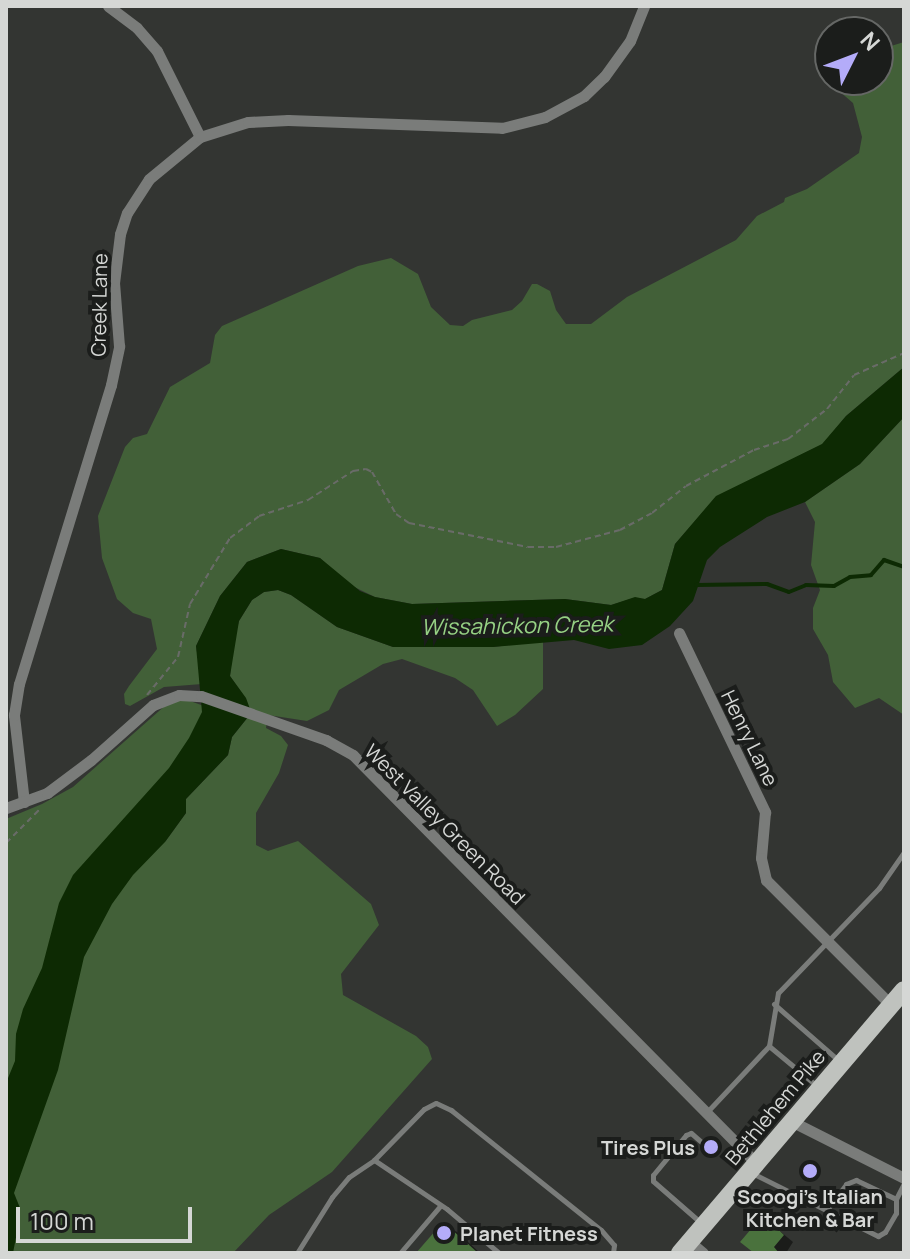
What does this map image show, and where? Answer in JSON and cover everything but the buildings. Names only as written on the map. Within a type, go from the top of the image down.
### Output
[{"type":"main road","name":"Bethlehem Pike","points":[[691,1249],[704,1225],[904,990]]},
{"type":"street","points":[[108,6],[137,28],[157,51],[200,137]]},
{"type":"street","name":"Creek Lane","points":[[24,802],[14,715],[19,684],[118,357],[114,283],[120,234],[127,213],[149,179],[200,137],[232,125],[268,120],[464,128],[524,124],[566,107],[604,77],[630,41],[644,6]]},
{"type":"street","name":"Henry Lane","points":[[679,633],[765,812],[761,858],[766,880],[890,1004]]},
{"type":"street","name":"West Valley Green Road","points":[[6,808],[47,793],[91,760],[153,705],[179,695],[201,696],[326,740],[353,755],[706,1113],[752,1167]]},
{"type":"street","points":[[793,1122],[904,1180]]},
{"type":"lane","points":[[706,1113],[769,1046],[778,993],[879,888],[904,852]]},
{"type":"lane","points":[[774,1004],[841,1064]]},
{"type":"lane","points":[[769,1046],[821,1089]]},
{"type":"lane","points":[[297,1253],[332,1197],[349,1177],[374,1160],[424,1109],[436,1103],[451,1110],[601,1230],[614,1245],[613,1253]]},
{"type":"lane","points":[[704,1225],[653,1181],[655,1169],[686,1135],[691,1133],[706,1146]]},
{"type":"lane","points":[[374,1160],[440,1206],[499,1253]]},
{"type":"lane","points":[[752,1167],[826,1211],[878,1236],[885,1232],[896,1213],[896,1199],[904,1180]]},
{"type":"lane","points":[[826,1211],[846,1184],[856,1180],[896,1199]]},
{"type":"lane","points":[[400,1253],[440,1206]]},
{"type":"path","points":[[169,668],[181,650],[190,604],[230,538],[259,516],[308,500],[353,471],[366,469],[372,472],[396,514],[409,523],[548,549],[612,533],[642,519],[686,486],[754,450],[800,431],[837,399],[854,375],[904,353]]},
{"type":"path","points":[[6,843],[43,806]]},
{"type":"shaded area","points":[[904,42],[904,367],[846,416],[823,444],[716,497],[675,544],[662,590],[645,599],[634,598],[611,605],[565,599],[412,604],[375,597],[348,584],[320,558],[281,549],[247,562],[220,596],[196,646],[202,684],[164,687],[130,706],[125,704],[124,694],[157,649],[151,619],[133,613],[117,599],[102,558],[98,516],[125,447],[133,438],[147,434],[170,387],[210,363],[215,335],[222,326],[358,266],[391,258],[418,274],[431,307],[450,325],[463,326],[472,320],[512,310],[522,301],[532,284],[550,291],[556,310],[566,324],[591,324],[627,297],[736,240],[757,216],[784,202],[785,198],[807,189],[859,153],[862,137],[853,103],[845,96],[894,96],[894,45]]},
{"type":"shaded area","points":[[904,417],[904,715],[879,698],[855,708],[833,682],[828,655],[813,629],[813,608],[820,590],[811,565],[815,522],[805,502],[860,464]]},
{"type":"shaded area","points":[[278,590],[291,595],[337,627],[393,647],[493,647],[543,641],[543,689],[515,715],[497,726],[473,690],[455,678],[402,659],[383,664],[339,690],[329,710],[307,721],[268,715],[266,728],[281,736],[288,745],[279,773],[256,813],[256,845],[268,851],[298,841],[371,904],[379,925],[341,974],[343,995],[416,1036],[428,1047],[432,1059],[332,1172],[269,1215],[233,1253],[6,1253],[6,819],[73,787],[176,696],[218,711],[165,842],[186,813],[186,799],[228,755],[232,737],[248,717],[246,699],[230,676],[234,639],[239,621],[252,600],[264,592]]},
{"type":"water","name":"Wissahickon Creek","points":[[904,367],[904,417],[860,464],[805,502],[767,517],[720,547],[707,560],[693,601],[670,626],[642,645],[609,649],[574,640],[493,647],[393,647],[337,627],[291,595],[278,590],[264,592],[252,600],[239,621],[230,676],[246,698],[250,709],[248,717],[232,737],[228,755],[186,799],[186,813],[165,842],[133,875],[112,904],[84,957],[58,1070],[14,1193],[20,1208],[18,1227],[13,1253],[6,1253],[6,1083],[15,1061],[16,1034],[23,1009],[42,968],[59,903],[73,875],[169,768],[189,738],[202,712],[196,646],[220,596],[247,562],[281,549],[320,558],[360,591],[412,604],[565,599],[611,605],[635,597],[645,599],[662,590],[675,544],[716,496],[822,444],[846,416]]},
{"type":"waterway","points":[[696,585],[767,584],[789,592],[806,585],[834,586],[850,577],[871,575],[884,560],[904,567]]},
{"type":"place","name":"Tires Plus","points":[[711,1147]]},
{"type":"place","name":"Scoogi's Italian Kitchen & Bar","points":[[810,1171]]},
{"type":"place","name":"Planet Fitness","points":[[444,1233]]}]
